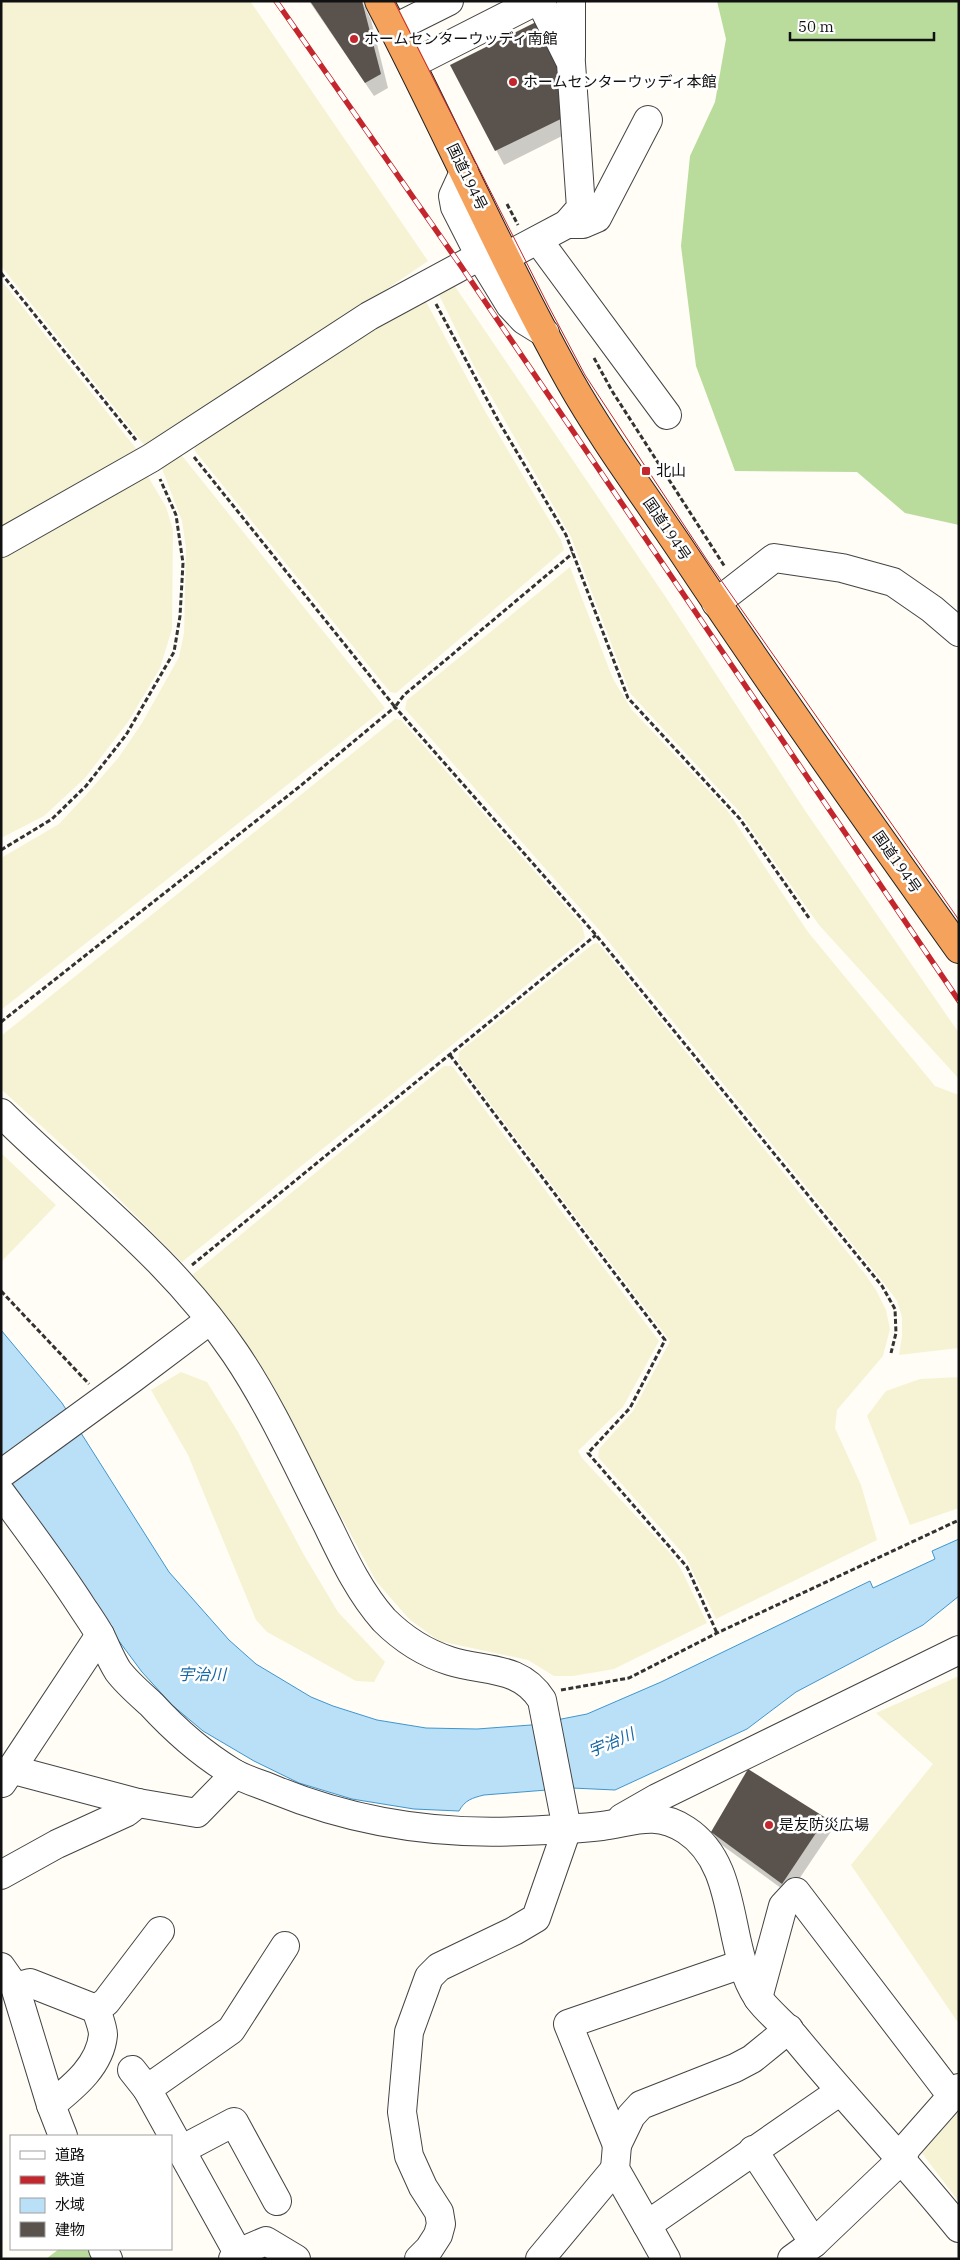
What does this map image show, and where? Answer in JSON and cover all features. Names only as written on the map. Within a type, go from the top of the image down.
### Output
[{"type":"highway","name":"国道194号","points":[[379,1],[412,64],[464,172],[493,257],[545,333],[593,419],[716,603],[959,949]]},
{"type":"street","points":[[394,29],[449,1]]},
{"type":"street","points":[[412,64],[536,1]]},
{"type":"street","points":[[540,1],[571,63]]},
{"type":"street","points":[[1,543],[150,458],[369,316],[426,285],[538,240],[567,224],[581,208],[571,63],[571,1]]},
{"type":"street","points":[[567,224],[583,224],[596,218],[648,120]]},
{"type":"street","points":[[538,240],[667,415]]},
{"type":"street","points":[[716,603],[774,558],[842,568],[893,582],[932,609],[959,632]]},
{"type":"street","points":[[1,1113],[144,1244],[176,1279],[235,1353],[276,1423],[348,1567],[363,1592],[383,1618],[403,1638],[428,1652],[452,1662],[514,1674],[540,1697],[566,1820],[536,1918],[514,1931],[439,1967],[429,1977],[409,2032],[402,2112],[409,2156],[423,2187],[439,2212],[441,2224],[438,2235],[429,2250],[419,2259]]},
{"type":"street","points":[[1,1474],[210,1320]]},
{"type":"street","points":[[1,1493],[81,1605],[100,1635],[118,1670],[197,1749],[235,1774],[312,1805],[367,1820],[449,1830],[507,1832],[566,1820],[605,1826],[641,1818],[670,1823],[686,1830],[707,1850],[716,1864],[725,1892],[742,1964],[758,1998],[789,2029],[840,2092],[900,2160],[914,2172],[959,2228]]},
{"type":"street","points":[[100,1635],[6,1777],[197,1813],[235,1774]]},
{"type":"street","points":[[605,1826],[636,1812],[657,1798],[959,1650]]},
{"type":"street","points":[[1,1875],[57,1844],[127,1812],[138,1803]]},
{"type":"street","points":[[758,1998],[783,1906],[796,1892],[955,2092],[907,2147],[900,2160],[814,2243],[792,2259]]},
{"type":"street","points":[[96,2009],[106,2002],[160,1930]]},
{"type":"street","points":[[285,1946],[231,2030],[140,2080],[181,2150],[236,2256],[266,2241],[296,2259]]},
{"type":"street","points":[[666,2259],[646,2226],[616,2157],[568,2024],[742,1964]]},
{"type":"street","points":[[8,1977],[30,1983],[96,2009]]},
{"type":"street","points":[[8,1977],[63,2135]]},
{"type":"street","points":[[51,2105],[77,2083],[98,2055],[103,2033],[96,2009]]},
{"type":"street","points":[[540,2259],[616,2157],[631,2116],[641,2104],[735,2068],[752,2059],[789,2029]]},
{"type":"street","points":[[646,2226],[753,2150],[840,2092]]},
{"type":"street","points":[[181,2150],[234,2122],[277,2201]]},
{"type":"street","points":[[753,2150],[814,2243]]},
{"type":"path","points":[[1,273],[150,458],[176,515],[183,563],[180,616],[174,652],[126,735],[86,786],[52,818],[1,850]]},
{"type":"path","points":[[426,285],[499,422],[566,535],[628,698],[740,818],[809,918]]},
{"type":"path","points":[[594,358],[628,416],[738,586]]},
{"type":"path","points":[[180,439],[395,707],[596,935],[882,1286],[895,1309],[896,1334],[891,1353]]},
{"type":"path","points":[[1,1022],[299,786],[395,707],[404,695],[573,552]]},
{"type":"path","points":[[176,1279],[596,935]]},
{"type":"path","points":[[450,1055],[665,1340],[630,1408],[588,1453],[687,1567],[717,1633]]},
{"type":"path","points":[[1,1291],[98,1403]]},
{"type":"path","points":[[540,1697],[629,1678],[717,1633],[959,1520]]},
{"type":"shaded area","points":[[1,1],[250,1],[428,261],[149,451],[1,266]]},
{"type":"shaded area","points":[[1,280],[142,456],[1,533]]},
{"type":"shaded area","points":[[452,282],[667,599],[806,812],[959,1033],[959,1079],[819,925],[737,809],[630,693],[571,537],[474,366],[436,289]]},
{"type":"shaded area","points":[[423,296],[486,413],[561,540],[564,550],[396,693],[390,692],[195,451],[194,441]]},
{"type":"shaded area","points":[[179,452],[385,708],[1,1010],[1,858],[59,824],[86,795],[119,757],[142,723],[179,657],[184,633],[186,548],[182,521],[161,466]]},
{"type":"shaded area","points":[[143,468],[166,507],[173,530],[172,629],[160,668],[128,722],[85,778],[44,816],[1,838],[1,550]]},
{"type":"shaded area","points":[[570,567],[613,679],[632,710],[727,810],[808,932],[935,1086],[959,1095],[959,1348],[899,1355],[902,1317],[897,1301],[887,1287],[600,931],[405,709],[407,700]]},
{"type":"shaded area","points":[[395,719],[401,720],[582,925],[585,938],[182,1262],[97,1177],[1,1089],[1,1036]]},
{"type":"shaded area","points":[[598,943],[865,1274],[886,1310],[890,1329],[883,1356],[837,1410],[835,1428],[861,1485],[877,1540],[716,1619],[685,1556],[598,1457],[599,1449],[633,1411],[670,1341],[458,1061],[459,1052],[593,944]]},
{"type":"shaded area","points":[[444,1066],[452,1066],[659,1341],[623,1407],[578,1451],[582,1458],[671,1554],[681,1569],[707,1623],[614,1669],[573,1676],[554,1676],[528,1660],[439,1641],[409,1619],[376,1581],[260,1367],[191,1276]]},
{"type":"shaded area","points":[[1,1153],[56,1205],[1,1262]]},
{"type":"shaded area","points":[[181,1372],[207,1382],[238,1432],[304,1555],[338,1612],[385,1662],[374,1682],[356,1681],[267,1632],[256,1620],[188,1455],[151,1390]]},
{"type":"shaded area","points":[[959,1377],[959,1508],[910,1525],[867,1416],[886,1391],[920,1379]]},
{"type":"shaded area","points":[[959,1676],[959,2024],[851,1865],[933,1764],[876,1713]]},
{"type":"shaded area","points":[[959,2111],[959,2202],[922,2153]]},
{"type":"green space","points":[[717,1],[959,1],[959,525],[905,513],[857,472],[735,471],[696,366],[681,246],[690,156],[715,102],[726,39]]},
{"type":"green space","points":[[58,2250],[97,2250],[101,2259],[46,2259]]},
{"type":"water","name":"宇治川","points":[[1,1330],[62,1403],[169,1572],[229,1640],[256,1664],[311,1697],[377,1720],[426,1728],[477,1729],[531,1725],[587,1714],[661,1682],[870,1581],[873,1588],[935,1559],[932,1551],[959,1539],[959,1596],[923,1625],[796,1692],[747,1729],[615,1790],[572,1788],[484,1795],[469,1800],[459,1811],[414,1809],[352,1799],[299,1783],[254,1761],[203,1731],[172,1705],[142,1672],[110,1629],[1,1468]]},
{"type":"building","name":"ホームセンターウッディ南館","points":[[310,1],[362,1],[381,74],[365,83]]},
{"type":"building","points":[[540,20],[562,64],[569,115],[495,151],[450,65]]},
{"type":"building","name":"是友防災広場","points":[[748,1769],[826,1818],[782,1884],[711,1832]]},
{"type":"tram line","points":[[394,1],[585,375],[709,563],[959,920]]},
{"type":"railway","points":[[276,1],[461,266],[959,1001]]},
{"type":"place","name":"ホームセンターウッディ南館","points":[[354,39]]},
{"type":"place","name":"ホームセンターウッディ本館","points":[[513,82]]},
{"type":"place","name":"北山","points":[[646,471]]},
{"type":"place","name":"是友防災広場","points":[[769,1825]]}]
